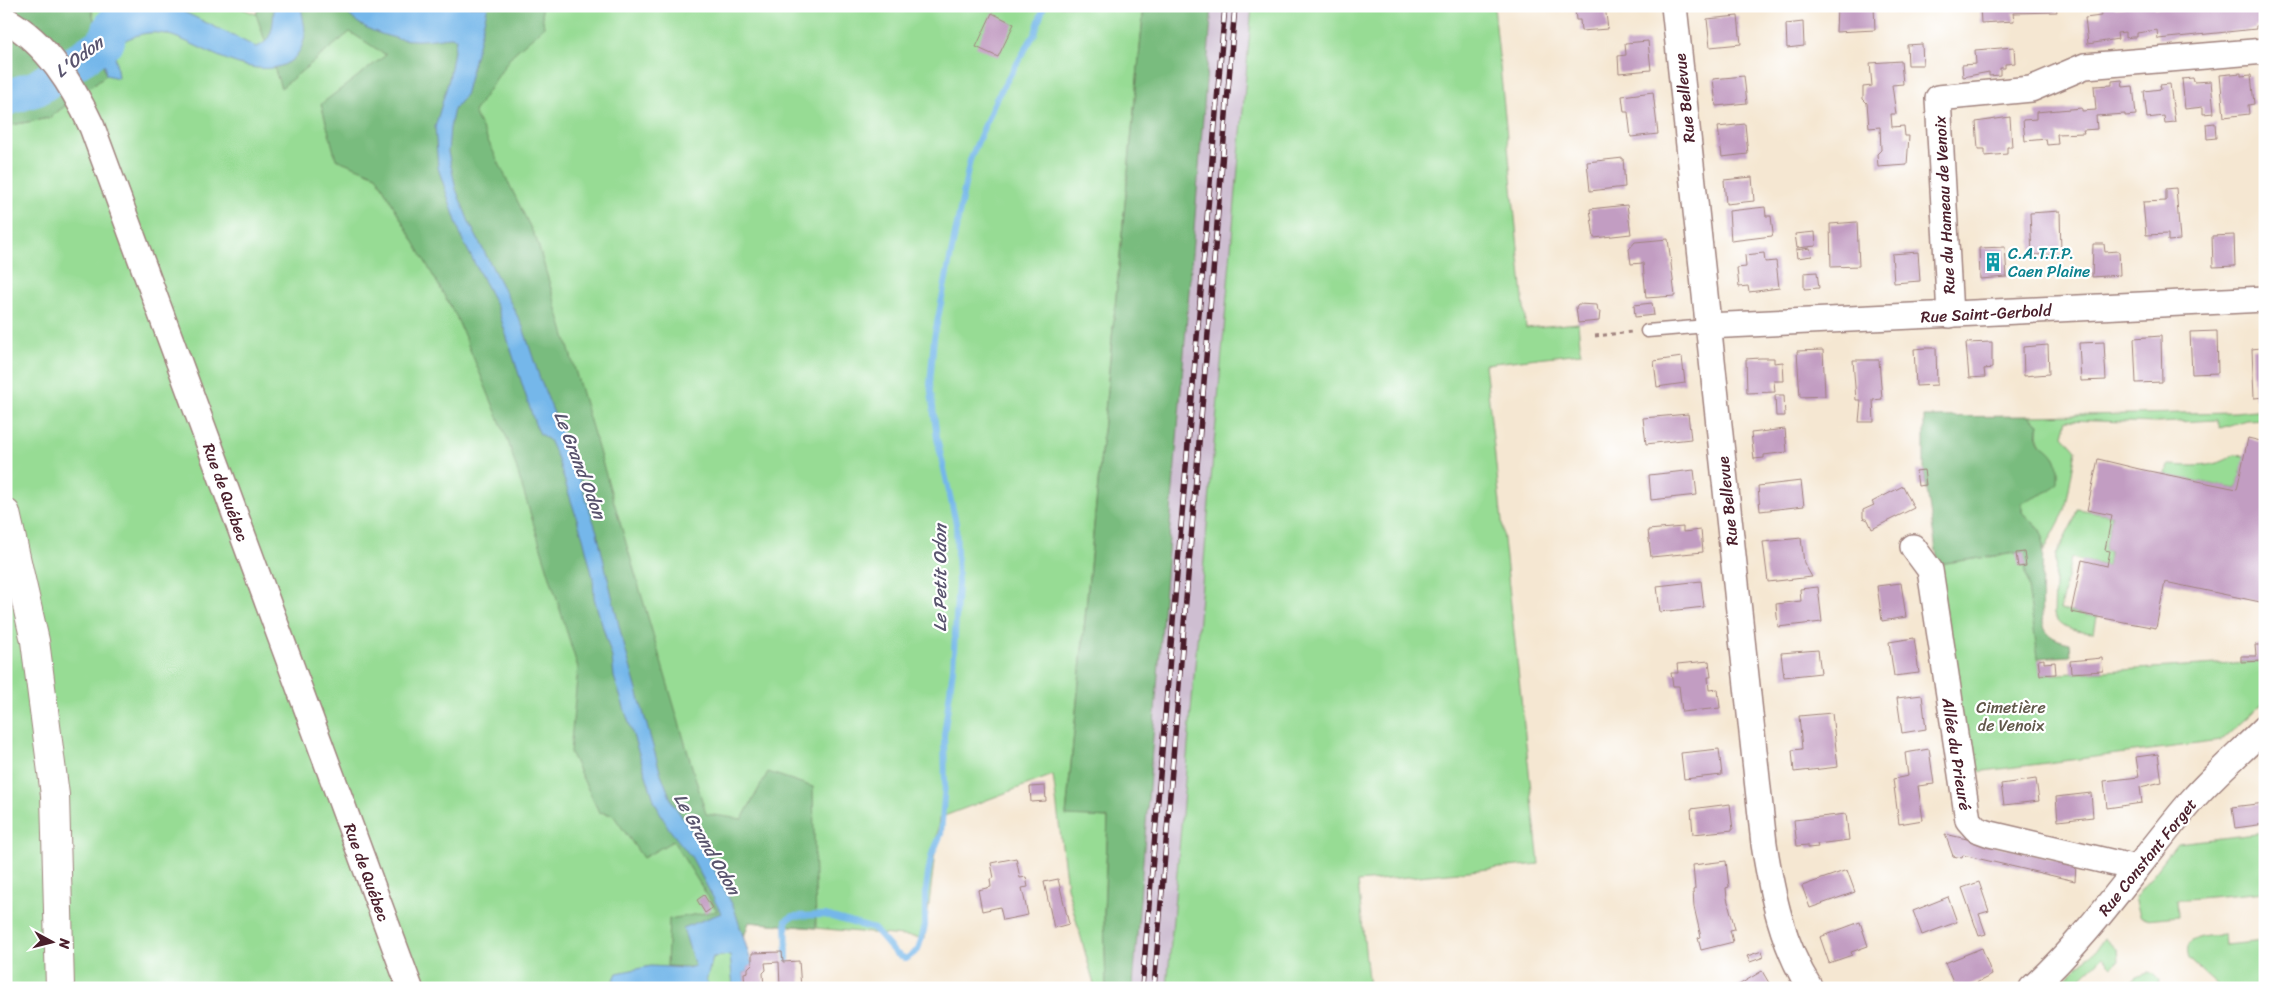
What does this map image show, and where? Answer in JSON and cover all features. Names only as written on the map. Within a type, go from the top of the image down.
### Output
[{"type":"main road","points":[[6,513],[35,641],[55,796],[60,988]]},
{"type":"street","name":"Rue Bellevue","points":[[1674,6],[1764,844],[1772,892],[1784,932],[1801,973],[1810,988]]},
{"type":"street","name":"Rue de Québec","points":[[6,20],[31,38],[53,62],[74,90],[92,127],[410,988]]},
{"type":"street","name":"Rue du Hameau de Venoix","points":[[1950,315],[1938,98],[2031,89],[2085,66],[2265,52]]},
{"type":"street","name":"Rue Saint-Gerbold","points":[[1707,326],[2265,299]]},
{"type":"street","name":"Allée du Prieuré","points":[[1913,547],[1930,570],[1968,820],[1976,829],[1990,834],[2136,868]]},
{"type":"street","name":"Rue Constant Forget","points":[[2032,988],[2095,923],[2136,868],[2193,799],[2265,728]]},
{"type":"lane","points":[[1647,331],[1707,326]]},
{"type":"path","points":[[1595,336],[1647,331]]},
{"type":"shaded area","points":[[1212,6],[1252,6],[1167,988],[1131,988]]},
{"type":"green space","points":[[6,6],[91,6],[106,75],[49,118],[6,126]]},
{"type":"green space","points":[[91,6],[236,6],[256,14],[259,6],[1144,6],[1066,815],[1108,818],[1104,913],[1106,988],[1095,988],[1067,887],[1053,775],[939,818],[925,938],[749,922],[738,954],[741,988],[6,988],[6,126],[49,118],[106,75]]},
{"type":"green space","points":[[259,6],[541,6],[544,27],[512,55],[474,112],[537,241],[706,814],[742,819],[768,772],[813,787],[816,928],[749,922],[738,954],[713,957],[710,969],[667,966],[669,919],[717,911],[673,841],[643,858],[613,815],[599,812],[570,752],[578,668],[508,441],[456,316],[376,175],[336,159],[321,104],[386,55],[350,32],[281,88],[256,14]]},
{"type":"green space","points":[[1144,6],[1212,6],[1133,985],[1131,988],[1106,988],[1104,913],[1108,818],[1066,816]]},
{"type":"green space","points":[[1252,6],[1494,6],[1526,328],[1578,323],[1581,353],[1485,364],[1539,864],[1358,882],[1369,988],[1167,988]]},
{"type":"green space","points":[[2265,409],[2265,419],[2246,420],[2220,428],[2217,420],[2157,423],[2067,420],[2063,435],[2076,450],[2065,511],[2044,551],[2041,531],[2022,512],[2022,503],[2055,458],[2039,439],[2039,424],[2029,416],[2235,412]]},
{"type":"green space","points":[[2029,416],[2039,424],[2039,441],[2055,458],[2058,470],[2058,483],[2051,490],[2022,503],[2022,512],[2037,526],[2043,537],[2041,601],[2043,624],[2051,636],[2070,643],[2071,656],[2038,658],[2023,552],[1938,564],[1924,470],[1924,417]]},
{"type":"green space","points":[[2234,455],[2245,456],[2237,489],[2166,475],[2168,465],[2210,465]]},
{"type":"green space","points":[[2077,509],[2112,515],[2105,550],[2110,551],[2107,566],[2071,558],[2060,610],[2097,617],[2094,632],[2071,629],[2061,623],[2054,614],[2056,555],[2074,520]]},
{"type":"green space","name":"Cimetière de Venoix","points":[[2024,552],[2041,675],[2265,661],[2265,701],[2221,741],[1968,773],[1938,564]]},
{"type":"green space","points":[[2265,833],[2265,892],[2177,900],[2178,916],[2146,919],[2140,916],[2135,898],[2177,843]]},
{"type":"green space","points":[[2224,935],[2225,945],[2265,941],[2265,988],[2221,988],[2189,959],[2189,945],[2192,941],[2197,938]]},
{"type":"green space","points":[[2104,938],[2117,950],[2118,960],[2112,966],[2103,957],[2070,988],[2054,988],[2096,950]]},
{"type":"green space","points":[[2148,972],[2152,973],[2159,980],[2157,988],[2141,988],[2141,986],[2132,983],[2136,976]]},
{"type":"water","points":[[119,6],[172,6],[256,47],[266,41],[269,36],[273,25],[274,6],[301,6],[305,37],[301,48],[292,60],[278,67],[263,68],[230,61],[169,35],[161,33],[140,34],[114,46],[118,78],[106,75],[99,28]]},
{"type":"water","points":[[343,6],[380,6],[404,11],[422,6],[488,6],[465,96],[454,109],[450,128],[448,152],[456,189],[469,222],[523,327],[540,379],[575,465],[597,532],[621,634],[660,771],[672,802],[704,849],[734,908],[752,964],[748,968],[748,972],[744,973],[745,988],[733,988],[730,955],[713,957],[706,981],[712,988],[653,988],[636,984],[627,988],[610,988],[617,973],[651,966],[687,968],[695,966],[683,928],[721,913],[692,858],[669,829],[655,803],[614,677],[612,658],[594,598],[593,578],[583,538],[557,457],[549,440],[540,434],[535,424],[497,307],[462,239],[438,168],[435,127],[449,79],[456,39],[451,37],[427,40],[394,38],[363,26]]},
{"type":"water","points":[[47,70],[55,83],[35,97],[6,109],[6,91],[35,78]]},
{"type":"building","points":[[1605,6],[1608,29],[1581,31],[1580,20],[1576,20],[1575,9]]},
{"type":"building","points":[[1837,6],[1874,6],[1875,30],[1836,32]]},
{"type":"building","points":[[1980,6],[2056,6],[2057,12],[2013,13],[2014,21],[1981,23]]},
{"type":"building","points":[[2100,6],[2115,6],[2115,8],[2155,6],[2155,8],[2179,6],[2265,6],[2265,25],[2256,26],[2256,29],[2158,39],[2157,30],[2137,33],[2137,37],[2125,38],[2125,32],[2117,33],[2118,39],[2088,44],[2085,18],[2101,16]]},
{"type":"building","points":[[992,13],[1014,24],[998,57],[976,47]]},
{"type":"building","points":[[1738,16],[1741,44],[1710,47],[1707,19]]},
{"type":"building","points":[[1803,22],[1804,46],[1787,48],[1786,24]]},
{"type":"building","points":[[1648,41],[1651,70],[1619,73],[1618,56],[1626,55],[1625,43]]},
{"type":"building","points":[[1922,44],[1923,65],[1908,65],[1907,45]]},
{"type":"building","points":[[2014,47],[2015,63],[2005,64],[2005,68],[2000,68],[2000,75],[1989,76],[1989,72],[1963,77],[1962,65],[1976,64],[1975,50]]},
{"type":"building","points":[[1901,61],[1903,84],[1892,85],[1896,114],[1891,114],[1892,127],[1904,126],[1905,136],[1909,136],[1907,165],[1878,167],[1877,154],[1881,150],[1880,127],[1869,128],[1867,103],[1863,99],[1863,87],[1872,86],[1870,63]]},
{"type":"building","points":[[2241,73],[2241,76],[2251,75],[2254,104],[2248,105],[2249,114],[2224,117],[2220,75]]},
{"type":"building","points":[[1744,76],[1747,103],[1716,106],[1713,79]]},
{"type":"building","points":[[2193,78],[2194,82],[2211,81],[2214,113],[2203,114],[2203,107],[2185,109],[2182,79]]},
{"type":"building","points":[[2122,80],[2123,87],[2133,86],[2136,115],[2096,116],[2097,129],[2083,130],[2084,133],[2057,134],[2058,144],[2047,145],[2046,139],[2025,141],[2023,120],[2036,119],[2036,112],[2082,108],[2082,111],[2096,110],[2094,86],[2112,85],[2112,81]]},
{"type":"building","points":[[2170,84],[2175,122],[2165,123],[2164,116],[2147,118],[2144,91],[2161,89],[2160,85]]},
{"type":"building","points":[[1653,92],[1658,134],[1631,137],[1628,112],[1624,112],[1622,96]]},
{"type":"building","points":[[2010,117],[2012,147],[2007,147],[2007,154],[1985,156],[1985,149],[1978,149],[1976,122]]},
{"type":"building","points":[[2215,123],[2216,138],[2207,139],[2206,124]]},
{"type":"building","points":[[1745,124],[1748,154],[1722,157],[1718,127]]},
{"type":"building","points":[[1623,158],[1625,187],[1590,191],[1587,162]]},
{"type":"building","points":[[1752,177],[1754,201],[1726,204],[1724,180]]},
{"type":"building","points":[[2176,188],[2180,240],[2168,241],[2168,234],[2146,235],[2143,202],[2166,201],[2166,189]]},
{"type":"building","points":[[1627,205],[1631,234],[1594,238],[1590,209]]},
{"type":"building","points":[[1765,207],[1766,216],[1771,216],[1772,236],[1731,241],[1729,211]]},
{"type":"building","points":[[2060,211],[2061,254],[2032,255],[2030,213]]},
{"type":"building","points":[[1857,222],[1859,266],[1831,267],[1830,224]]},
{"type":"building","points":[[1815,232],[1816,246],[1797,248],[1795,234]]},
{"type":"building","points":[[2234,235],[2235,266],[2213,267],[2212,236]]},
{"type":"building","points":[[1668,239],[1675,296],[1646,298],[1643,263],[1631,264],[1629,249],[1635,242]]},
{"type":"building","points":[[2093,244],[2104,244],[2105,252],[2119,251],[2120,275],[2092,277]]},
{"type":"building","name":"C.A.T.T.P. Caen Plaine","points":[[2005,247],[2007,277],[1980,279],[1979,248]]},
{"type":"building","points":[[1810,248],[1812,256],[1797,258],[1796,250]]},
{"type":"building","points":[[1918,252],[1920,281],[1894,283],[1892,254]]},
{"type":"building","points":[[1764,253],[1765,262],[1776,261],[1779,288],[1749,292],[1748,286],[1739,287],[1737,268],[1746,267],[1745,255]]},
{"type":"building","points":[[1817,272],[1819,288],[1804,289],[1804,273]]},
{"type":"building","points":[[1652,303],[1654,315],[1635,317],[1634,305]]},
{"type":"building","points":[[1578,304],[1597,305],[1598,311],[1600,311],[1599,321],[1578,323],[1576,307]]},
{"type":"building","points":[[2217,331],[2218,373],[2192,374],[2190,332]]},
{"type":"building","points":[[2161,336],[2162,382],[2136,383],[2134,338]]},
{"type":"building","points":[[1992,342],[1992,368],[1984,369],[1985,377],[1969,378],[1966,343]]},
{"type":"building","points":[[2104,342],[2106,380],[2081,381],[2079,343]]},
{"type":"building","points":[[2048,345],[2049,374],[2024,376],[2023,347]]},
{"type":"building","points":[[1936,348],[1937,385],[1916,386],[1914,349]]},
{"type":"building","points":[[2265,348],[2265,397],[2254,398],[2252,349]]},
{"type":"building","points":[[1823,350],[1825,396],[1800,397],[1797,351]]},
{"type":"building","points":[[1682,357],[1685,383],[1657,387],[1654,361]]},
{"type":"building","points":[[1774,358],[1774,363],[1783,362],[1784,381],[1774,381],[1775,392],[1747,393],[1746,359]]},
{"type":"building","points":[[1853,360],[1879,360],[1882,399],[1873,400],[1874,422],[1859,422],[1861,400],[1856,400]]},
{"type":"building","points":[[1775,395],[1784,395],[1785,416],[1776,416]]},
{"type":"building","points":[[1688,414],[1691,439],[1646,444],[1643,418]]},
{"type":"building","points":[[1785,429],[1787,452],[1764,455],[1764,458],[1754,459],[1751,433]]},
{"type":"building","points":[[2248,438],[2265,442],[2265,603],[2165,582],[2156,628],[2071,612],[2082,560],[2107,566],[2110,551],[2105,550],[2112,515],[2087,510],[2098,459],[2237,489]]},
{"type":"building","points":[[1694,470],[1697,495],[1651,500],[1649,475]]},
{"type":"building","points":[[1924,470],[1926,485],[1918,486],[1916,471]]},
{"type":"building","points":[[1801,481],[1804,506],[1760,511],[1758,486]]},
{"type":"building","points":[[1903,486],[1914,508],[1872,529],[1868,520],[1863,518],[1863,510],[1874,505],[1872,502]]},
{"type":"building","points":[[1683,527],[1683,532],[1701,530],[1703,552],[1651,557],[1648,530]]},
{"type":"building","points":[[1801,538],[1804,563],[1812,577],[1768,582],[1763,542]]},
{"type":"building","points":[[2024,552],[2026,566],[2018,567],[2016,553]]},
{"type":"building","points":[[1701,581],[1704,607],[1660,612],[1657,586]]},
{"type":"building","points":[[1901,583],[1906,617],[1882,621],[1877,586]]},
{"type":"building","points":[[1818,587],[1822,622],[1778,627],[1776,604],[1801,601],[1800,589]]},
{"type":"building","points":[[1914,638],[1919,673],[1894,676],[1889,642]]},
{"type":"building","points":[[2255,645],[2265,645],[2265,661],[2241,662],[2241,656],[2256,656]]},
{"type":"building","points":[[1818,650],[1821,673],[1784,677],[1781,653]]},
{"type":"building","points":[[2102,658],[2103,671],[2071,673],[2070,661]]},
{"type":"building","points":[[2044,659],[2044,663],[2055,662],[2056,674],[2040,675],[2038,660]]},
{"type":"building","points":[[1709,661],[1711,677],[1708,677],[1709,690],[1718,689],[1720,708],[1682,712],[1679,686],[1673,686],[1671,673],[1678,673],[1677,664]]},
{"type":"building","points":[[1922,695],[1926,729],[1902,733],[1897,698]]},
{"type":"building","points":[[1832,713],[1838,767],[1794,772],[1792,750],[1802,749],[1799,716]]},
{"type":"building","points":[[1719,749],[1722,775],[1684,779],[1681,753]]},
{"type":"building","points":[[1929,749],[1934,784],[1918,786],[1923,820],[1899,824],[1893,779],[1908,776],[1905,753]]},
{"type":"building","points":[[2158,754],[2162,782],[2140,787],[2142,803],[2107,808],[2104,781],[2139,777],[2136,757]]},
{"type":"building","points":[[2036,779],[2039,801],[2004,805],[2001,784]]},
{"type":"building","points":[[1045,786],[1046,801],[1031,802],[1030,787]]},
{"type":"building","points":[[2091,793],[2093,817],[2058,821],[2056,797]]},
{"type":"building","points":[[2265,803],[2265,824],[2235,828],[2232,807]]},
{"type":"building","points":[[1730,804],[1733,830],[1693,834],[1691,809]]},
{"type":"building","points":[[1846,814],[1849,840],[1817,844],[1818,847],[1808,848],[1808,845],[1797,846],[1794,820]]},
{"type":"building","points":[[1945,834],[2076,864],[2075,881],[1963,855],[1962,858],[1953,856]]},
{"type":"building","points":[[1016,858],[1020,878],[1026,877],[1028,887],[1022,888],[1028,915],[1003,920],[1000,907],[982,911],[978,890],[991,887],[990,879],[994,878],[991,863]]},
{"type":"building","points":[[1726,861],[1729,887],[1726,888],[1727,898],[1735,929],[1730,930],[1733,942],[1701,950],[1698,938],[1701,937],[1694,907],[1693,865]]},
{"type":"building","points":[[1847,870],[1855,892],[1810,908],[1802,886]]},
{"type":"building","points":[[1058,879],[1069,924],[1054,928],[1044,882]]},
{"type":"building","points":[[1979,882],[1989,911],[1979,914],[1986,934],[1979,936],[1962,888]]},
{"type":"building","points":[[704,895],[712,908],[705,913],[697,900]]},
{"type":"building","points":[[1948,897],[1957,922],[1922,935],[1913,911]]},
{"type":"building","points":[[1860,922],[1868,946],[1851,952],[1852,955],[1829,963],[1820,937]]},
{"type":"building","points":[[1982,948],[1992,975],[1966,988],[1956,988],[1945,963]]},
{"type":"building","points":[[1762,951],[1764,957],[1750,962],[1747,956]]},
{"type":"building","points":[[782,952],[783,962],[799,961],[801,988],[780,988],[779,962],[765,963],[766,970],[763,973],[764,988],[745,988],[744,973],[748,972],[748,968],[752,964],[752,953]]},
{"type":"building","points":[[1762,971],[1772,988],[1738,988],[1737,986]]},
{"type":"waterway","name":"Le Petit Odon","points":[[787,959],[786,920],[793,916],[825,915],[874,929],[895,953],[906,959],[918,950],[925,926],[925,896],[928,874],[931,857],[941,834],[945,784],[944,735],[953,669],[958,583],[956,523],[937,438],[930,384],[934,338],[970,160],[996,99],[1035,33],[1044,6]]},
{"type":"waterway","name":"L'Odon","points":[[6,98],[37,88],[107,41],[110,29],[115,22],[134,15]]},
{"type":"railway","points":[[1142,988],[1225,6]]},
{"type":"railway","points":[[1154,988],[1235,6]]},
{"type":"place","name":"C.A.T.T.P. Caen Plaine","points":[[1993,262]]},
{"type":"water label","name":"Le Grand Odon","points":[[580,465]]},
{"type":"water label","name":"Le Grand Odon","points":[[707,844]]}]
